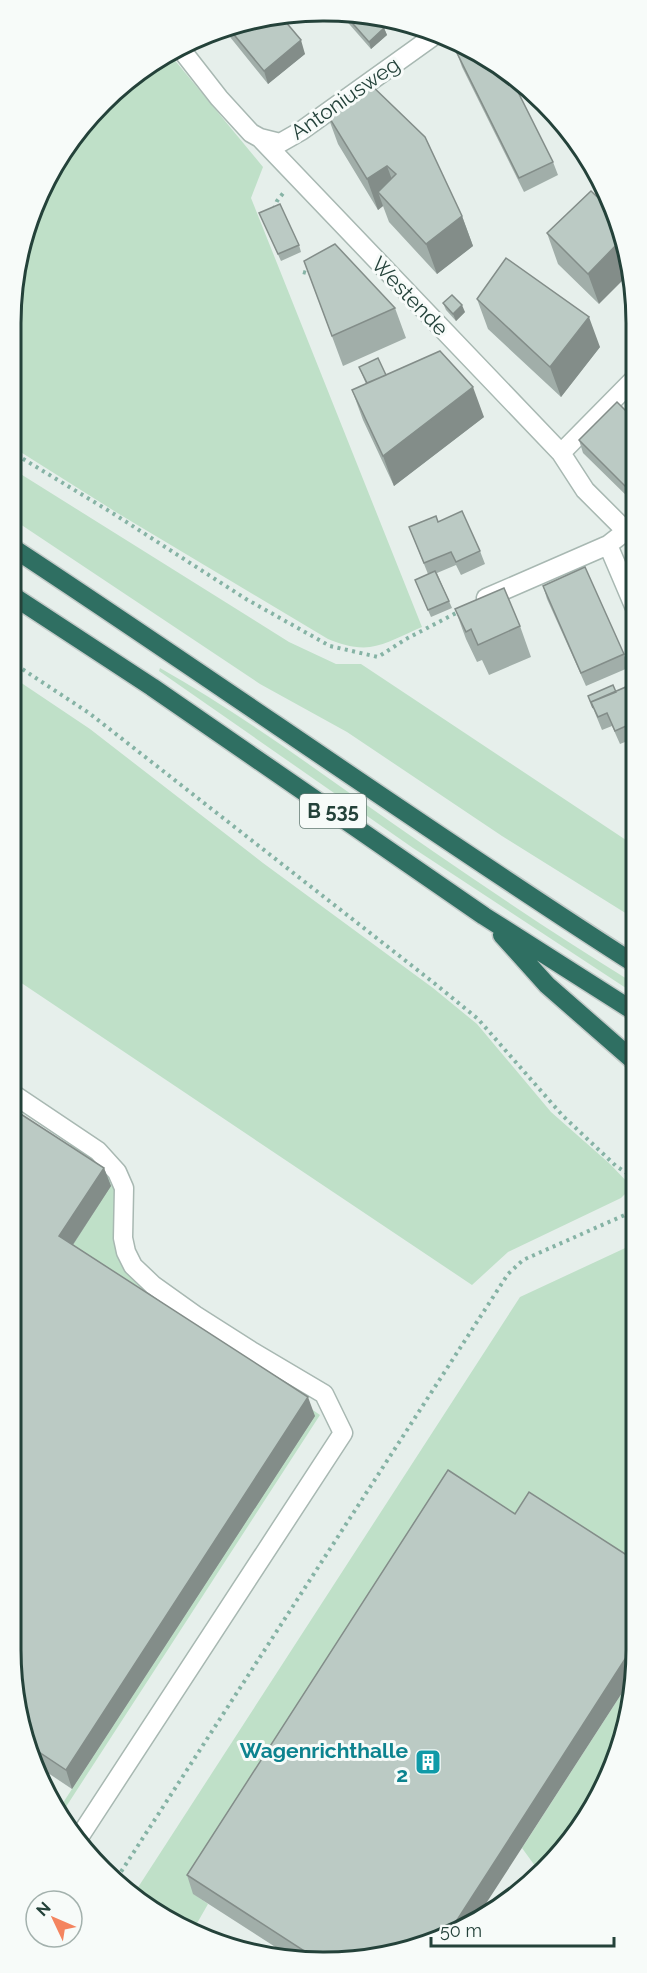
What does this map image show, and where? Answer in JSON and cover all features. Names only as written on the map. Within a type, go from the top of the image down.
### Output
[{"type":"highway","name":"B 535","points":[[21,553],[159,644],[518,889],[626,958]]},
{"type":"highway","name":"B 535","points":[[21,601],[152,687],[484,916],[626,1006]]},
{"type":"highway","name":"B 535","points":[[484,916],[548,985],[626,1054]]},
{"type":"highway","name":"B 535","points":[[592,937],[626,951]]},
{"type":"street","name":"Antoniusweg","points":[[255,136],[280,143],[301,131],[428,40]]},
{"type":"street","name":"Westende","points":[[185,55],[219,98],[561,453],[585,490],[626,531]]},
{"type":"street","points":[[561,453],[626,387]]},
{"type":"street","name":"Westende","points":[[486,598],[626,537]]},
{"type":"street","points":[[608,545],[626,587]]},
{"type":"street","points":[[21,1099],[98,1151],[117,1172],[124,1188],[123,1238],[126,1252],[133,1266],[153,1285],[195,1315],[324,1394],[343,1433],[83,1832]]},
{"type":"path","points":[[303,272],[314,275],[323,273]]},
{"type":"path","points":[[21,458],[246,599],[330,646],[378,657],[406,639],[486,598]]},
{"type":"path","points":[[21,668],[89,713],[478,1019],[563,1116],[616,1166],[626,1172]]},
{"type":"path","points":[[120,1873],[508,1274],[523,1260],[626,1214]]},
{"type":"green space","points":[[175,60],[263,167],[251,198],[422,627],[383,644],[370,647],[343,644],[328,639],[21,452],[21,324],[24,284],[37,226],[52,190],[72,155],[96,124],[124,96],[155,72]]},
{"type":"green space","points":[[21,474],[289,642],[336,664],[361,664],[626,840],[626,913],[502,836],[347,732],[260,684],[21,525]]},
{"type":"green space","points":[[160,668],[236,714],[495,894],[626,978],[626,988],[413,848],[159,671]]},
{"type":"green space","points":[[21,683],[90,729],[263,863],[433,988],[477,1024],[551,1112],[626,1181],[626,1193],[621,1198],[508,1252],[472,1285],[21,983]]},
{"type":"green space","points":[[71,1144],[99,1161],[117,1188],[118,1250],[212,1334],[285,1381],[307,1406],[320,1415],[66,1807],[63,1803],[314,1416],[66,1255],[63,1155]]},
{"type":"green space","points":[[626,1248],[626,1583],[194,1894],[208,1904],[197,1924],[190,1921],[138,1888],[520,1297]]},
{"type":"green space","points":[[623,1692],[610,1747],[595,1783],[575,1818],[551,1849],[535,1865],[522,1848]]},
{"type":"building","points":[[352,23],[384,28],[369,42]]},
{"type":"building","points":[[287,24],[301,40],[264,71],[234,35]]},
{"type":"building","points":[[457,53],[492,72],[518,92],[553,162],[519,178]]},
{"type":"building","points":[[367,81],[425,137],[462,216],[426,244],[378,192],[396,174],[387,166],[367,179],[327,114]]},
{"type":"building","points":[[591,191],[599,198],[616,245],[588,274],[547,233]]},
{"type":"building","points":[[280,204],[299,245],[278,254],[259,213]]},
{"type":"building","points":[[335,244],[395,308],[332,336],[304,261]]},
{"type":"building","points":[[506,258],[589,317],[550,367],[477,299]]},
{"type":"building","points":[[452,295],[462,305],[453,314],[443,303]]},
{"type":"building","points":[[440,351],[473,387],[383,456],[352,390]]},
{"type":"building","points":[[378,358],[386,375],[367,383],[359,367]]},
{"type":"building","points":[[617,402],[626,411],[626,487],[579,440]]},
{"type":"building","points":[[462,511],[480,551],[456,562],[451,552],[424,563],[409,527],[436,516],[438,522]]},
{"type":"building","points":[[585,567],[624,654],[581,673],[543,586]]},
{"type":"building","points":[[435,571],[449,601],[428,610],[415,580]]},
{"type":"building","points":[[504,588],[520,626],[478,645],[471,629],[466,632],[455,609]]},
{"type":"building","points":[[613,685],[616,692],[591,702],[593,708],[588,696]]},
{"type":"building","points":[[626,687],[626,726],[615,731],[607,713],[598,717],[591,702]]},
{"type":"building","points":[[21,1114],[104,1168],[59,1236],[308,1397],[66,1770],[39,1752],[27,1709],[22,1669]]},
{"type":"building","name":"Wagenrichthalle 2","points":[[448,1470],[515,1514],[529,1492],[626,1555],[626,1658],[456,1921],[421,1936],[383,1946],[343,1951],[304,1951],[187,1875]]},
{"type":"place","name":"Wagenrichthalle 2","points":[[428,1762]]}]
